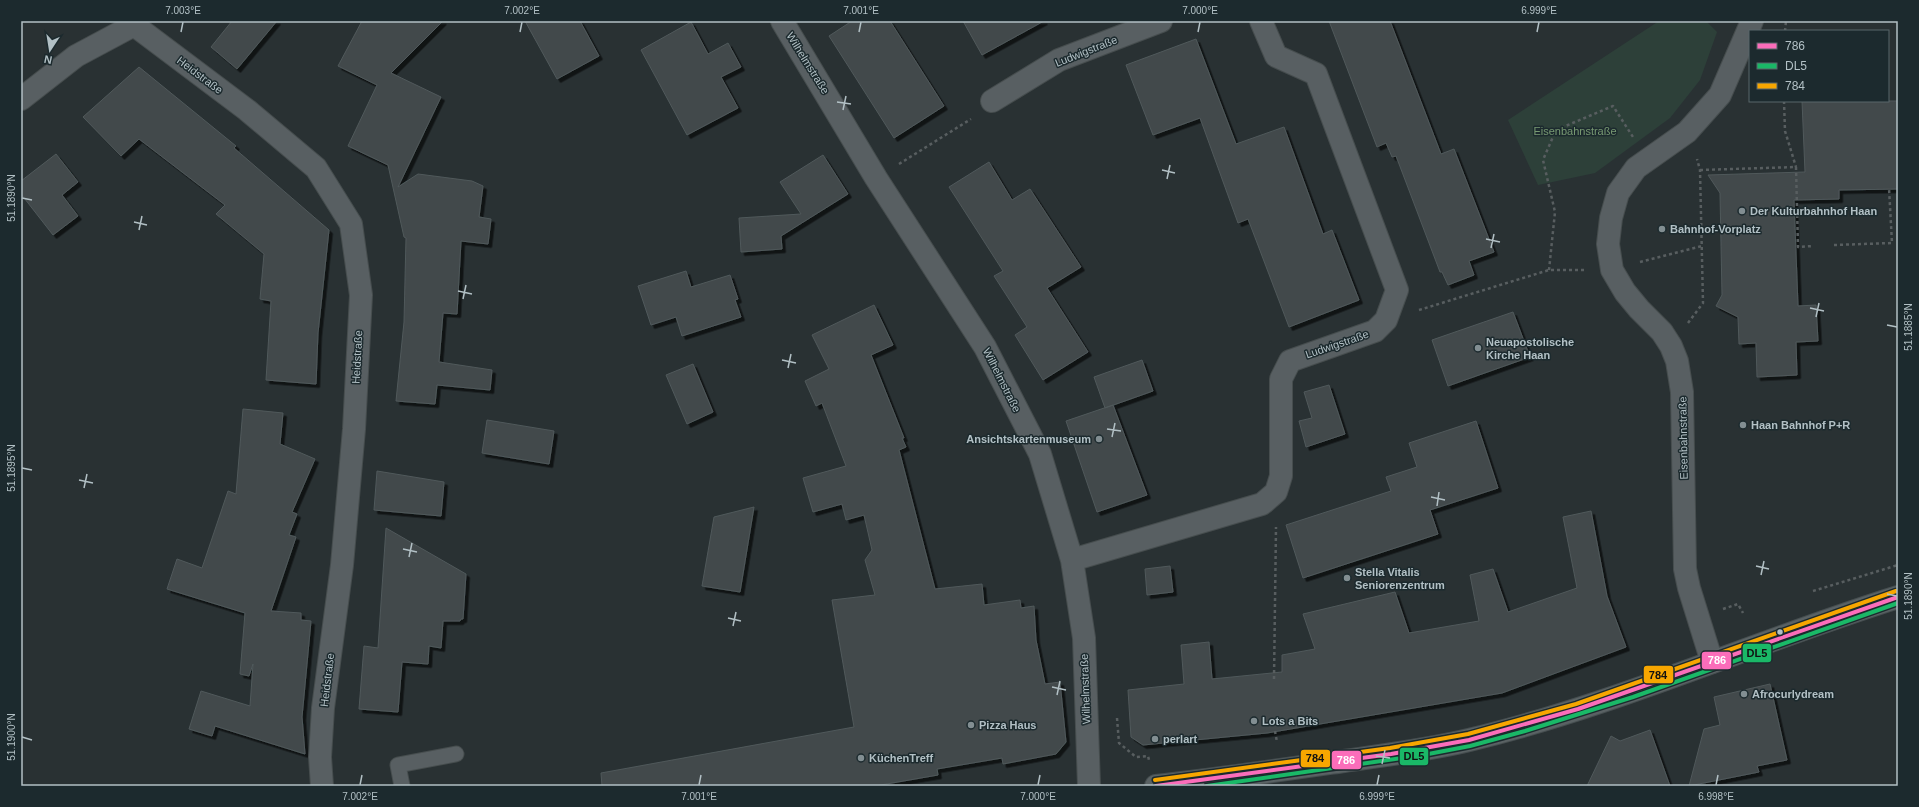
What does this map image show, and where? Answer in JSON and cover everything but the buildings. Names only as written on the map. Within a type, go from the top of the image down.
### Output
[{"type":"main road","points":[[1156,786],[1365,758],[1470,740],[1539,721],[1613,697],[1828,620],[1897,597]]},
{"type":"street","name":"Wilhelmstraße","points":[[782,21],[876,178],[985,347],[1040,454],[1072,560],[1084,638],[1089,786]]},
{"type":"street","name":"Ludwigstraße","points":[[992,100],[1059,60],[1161,21]]},
{"type":"street","points":[[1261,21],[1276,56],[1316,74],[1397,290],[1386,320]]},
{"type":"street","name":"Eisenbahnstraße","points":[[1712,662],[1688,588],[1685,569],[1682,392],[1677,361],[1671,346],[1662,332],[1639,309],[1625,292],[1612,270],[1608,244],[1611,218],[1618,193],[1636,168],[1687,132],[1720,95],[1752,21]]},
{"type":"street","points":[[21,99],[76,56],[134,22]]},
{"type":"street","name":"Heidstraße","points":[[134,22],[247,110],[316,168],[351,224],[360,295],[354,429],[342,565],[323,708],[320,757],[322,786]]},
{"type":"street","name":"Ludwigstraße","points":[[1276,492],[1281,476],[1281,379],[1290,361],[1375,331],[1386,320]]},
{"type":"street","points":[[1072,560],[1262,504],[1276,492]]},
{"type":"lane","points":[[402,786],[398,765],[456,754]]},
{"type":"path","points":[[1784,102],[1785,131],[1796,167],[1798,247],[1813,246]]},
{"type":"path","points":[[1549,270],[1555,212],[1543,160],[1556,130],[1614,106],[1648,160]]},
{"type":"path","points":[[876,178],[972,119]]},
{"type":"path","points":[[1671,346],[1703,303],[1700,170],[1796,167]]},
{"type":"path","points":[[1834,245],[1892,243],[1889,188]]},
{"type":"path","points":[[1386,320],[1549,270],[1612,270],[1702,246]]},
{"type":"path","points":[[1274,679],[1276,492]]},
{"type":"path","points":[[1813,591],[1897,565]]},
{"type":"path","points":[[1116,712],[1119,744],[1136,757],[1148,756],[1149,764]]},
{"type":"green space","name":"Eisenbahnstraße","points":[[1659,21],[1706,21],[1717,32],[1700,80],[1670,118],[1595,173],[1538,185],[1508,120]]},
{"type":"transit line","name":"784","points":[[1155,780],[1390,748],[1468,734],[1576,704],[1896,591]]},
{"type":"transit line","name":"786","points":[[1156,786],[1391,754],[1469,740],[1578,709],[1898,597]]},
{"type":"transit line","name":"DL5","points":[[1207,786],[1423,755],[1470,746],[1525,731],[1633,697],[1898,603]]},
{"type":"place","name":"Der Kulturbahnhof Haan","points":[[1742,211]]},
{"type":"place","name":"Bahnhof-Vorplatz","points":[[1662,229]]},
{"type":"place","name":"Neuapostolische Kirche Haan","points":[[1478,348]]},
{"type":"place","name":"Haan Bahnhof P+R","points":[[1743,425]]},
{"type":"place","name":"Ansichtskartenmuseum","points":[[1099,439]]},
{"type":"place","name":"Stella Vitalis Seniorenzentrum","points":[[1347,578]]},
{"type":"place","name":"Afrocurlydream","points":[[1744,694]]},
{"type":"place","name":"Lots a Bits","points":[[1254,721]]},
{"type":"place","name":"Pizza Haus","points":[[971,725]]},
{"type":"place","name":"perlart","points":[[1155,739]]},
{"type":"place","name":"KüchenTreff","points":[[861,758]]}]
